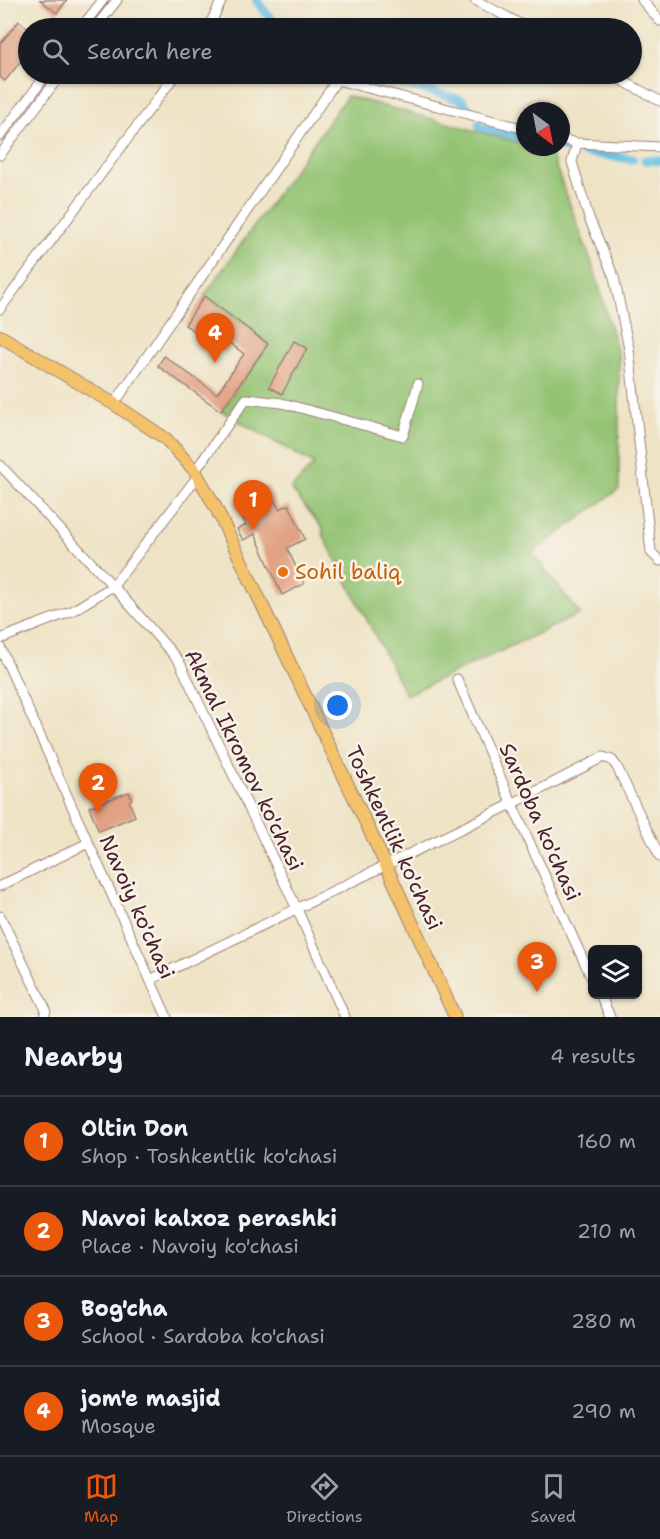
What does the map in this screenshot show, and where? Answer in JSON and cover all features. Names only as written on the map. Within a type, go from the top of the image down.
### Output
[{"type":"main road","name":"Toshkentlik ko'chasi","points":[[0,336],[114,404],[166,439],[197,474],[216,508],[386,865],[455,1017]]},
{"type":"street","points":[[89,18],[103,0]]},
{"type":"street","points":[[103,18],[117,0]]},
{"type":"street","points":[[213,18],[222,0]]},
{"type":"street","points":[[475,0],[509,18]]},
{"type":"street","points":[[642,0],[660,21]]},
{"type":"street","points":[[0,136],[39,84]]},
{"type":"street","points":[[0,155],[53,84]]},
{"type":"street","points":[[0,309],[169,84]]},
{"type":"street","points":[[114,404],[335,84]]},
{"type":"street","points":[[353,84],[516,127]]},
{"type":"street","points":[[629,84],[660,101]]},
{"type":"street","points":[[570,141],[660,147]]},
{"type":"street","points":[[577,143],[572,162],[589,218],[614,277],[629,349],[651,552],[660,561]]},
{"type":"street","points":[[0,639],[72,611],[113,586],[197,474],[246,399],[282,403],[403,436],[418,384]]},
{"type":"street","name":"Akmal Ikromov ko'chasi","points":[[0,465],[113,586],[179,661],[297,909],[345,1017]]},
{"type":"street","name":"Navoiy ko'chasi","points":[[0,647],[167,1017]]},
{"type":"street","name":"Sardoba ko'chasi","points":[[457,679],[588,970]]},
{"type":"street","points":[[150,981],[603,757],[612,760],[616,767],[660,857]]},
{"type":"street","points":[[0,886],[88,843]]},
{"type":"street","points":[[0,916],[46,1010],[44,1017]]},
{"type":"street","points":[[602,999],[610,1017]]},
{"type":"green space","points":[[347,96],[516,142],[516,156],[552,156],[595,272],[619,358],[619,489],[532,553],[580,614],[406,695],[322,533],[324,530],[291,489],[314,464],[221,411],[268,344],[204,296]]},
{"type":"building","points":[[40,0],[67,0],[57,13]]},
{"type":"building","points":[[18,22],[18,65],[5,81],[0,77],[0,44]]},
{"type":"building","points":[[204,296],[268,344],[221,411],[158,366],[164,356],[217,394],[244,354],[203,323],[196,332],[185,325]]},
{"type":"building","points":[[294,341],[307,348],[282,394],[269,387]]},
{"type":"building","points":[[267,486],[279,509],[289,505],[305,539],[287,548],[304,584],[282,595],[255,534],[243,540],[237,529],[246,525],[234,502]]},
{"type":"building","points":[[129,792],[132,799],[129,801],[135,816],[99,831],[89,807]]},
{"type":"waterway","points":[[256,0],[270,18]]},
{"type":"waterway","points":[[404,84],[462,100],[467,107]]},
{"type":"waterway","points":[[479,124],[481,127],[516,136]]},
{"type":"waterway","points":[[583,152],[633,159]]},
{"type":"waterway","points":[[645,160],[660,161]]},
{"type":"place","name":"jom'e masjid","points":[[215,363]]},
{"type":"place","name":"Oltin Don","points":[[253,530]]},
{"type":"place","name":"Sohil baliq","points":[[283,572]]},
{"type":"place","name":"Navoi kalxoz perashki","points":[[98,813]]},
{"type":"place","name":"Bog'cha","points":[[537,992]]}]
